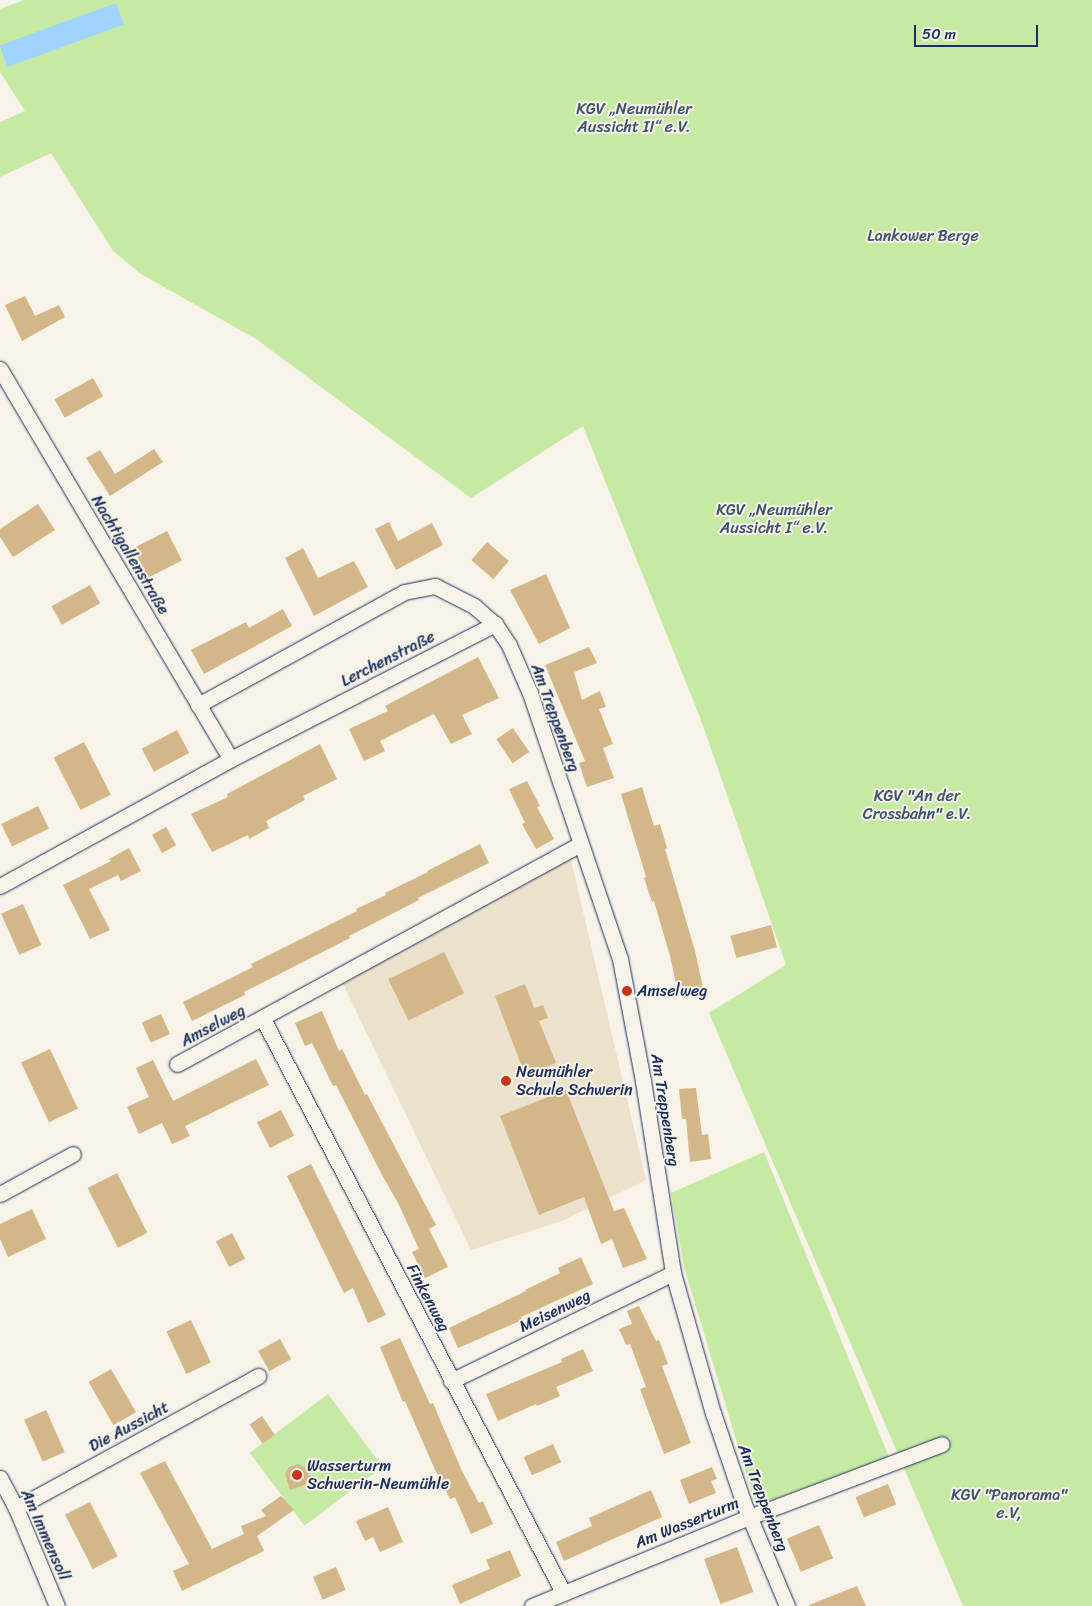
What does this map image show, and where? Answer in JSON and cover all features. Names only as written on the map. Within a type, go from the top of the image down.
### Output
[{"type":"street","name":"Nachtigallenstraße","points":[[0,369],[231,759]]},
{"type":"street","points":[[198,705],[404,592],[436,586],[474,606],[495,624]]},
{"type":"street","name":"Lerchenstraße","points":[[0,886],[231,759],[495,624]]},
{"type":"street","name":"Am Treppenberg","points":[[495,624],[509,645],[530,693],[620,959],[627,991],[673,1272],[713,1413],[749,1517],[787,1606]]},
{"type":"street","name":"Amselweg","points":[[177,1064],[263,1019],[580,844]]},
{"type":"street","name":"Finkenweg","points":[[263,1019],[563,1592]]},
{"type":"street","points":[[0,1194],[73,1154]]},
{"type":"street","name":"Meisenweg","points":[[451,1381],[673,1272]]},
{"type":"street","name":"Die Aussicht","points":[[16,1508],[258,1376]]},
{"type":"street","name":"Am Wasserturm","points":[[532,1606],[749,1517],[942,1444]]},
{"type":"street","name":"Am Immensoll","points":[[0,1478],[16,1508],[57,1606]]},
{"type":"shaded area","name":"Neumühler Schule Schwerin","points":[[570,856],[646,1180],[562,1221],[471,1250],[342,982]]},
{"type":"green space","points":[[24,0],[1092,0],[1092,1606],[963,1606],[709,1013],[786,965],[701,720],[583,426],[471,498],[256,339],[141,274],[113,251],[51,153],[0,177],[0,122],[25,111],[0,72],[0,9]]},
{"type":"green space","points":[[764,1152],[889,1457],[756,1506],[684,1267],[671,1193]]},
{"type":"green space","points":[[328,1394],[383,1467],[304,1526],[250,1453]]},
{"type":"water","points":[[116,3],[124,25],[7,67],[0,45]]},
{"type":"building","points":[[25,296],[35,316],[59,305],[65,317],[22,341],[5,305]]},
{"type":"building","points":[[93,378],[103,396],[65,418],[55,399]]},
{"type":"building","points":[[154,449],[163,462],[110,496],[86,458],[100,450],[115,474]]},
{"type":"building","points":[[38,504],[55,530],[13,557],[0,537],[0,529]]},
{"type":"building","points":[[389,522],[398,541],[432,523],[443,545],[396,570],[375,529]]},
{"type":"building","points":[[167,531],[182,560],[148,578],[133,548]]},
{"type":"building","points":[[487,542],[509,561],[493,579],[471,560]]},
{"type":"building","points":[[303,548],[318,578],[354,561],[368,587],[314,616],[285,558]]},
{"type":"building","points":[[546,574],[570,628],[539,644],[510,590]]},
{"type":"building","points":[[90,585],[100,603],[62,625],[52,606]]},
{"type":"building","points":[[283,609],[292,626],[204,674],[191,650],[246,622],[249,628]]},
{"type":"building","points":[[589,647],[597,663],[574,672],[582,700],[600,691],[606,707],[599,709],[613,744],[603,748],[614,778],[587,787],[579,763],[585,761],[545,665]]},
{"type":"building","points":[[478,657],[499,698],[462,715],[472,734],[451,744],[434,714],[380,741],[385,751],[364,761],[349,729],[388,711],[385,706]]},
{"type":"building","points":[[513,728],[529,752],[513,763],[496,739]]},
{"type":"building","points":[[177,730],[189,753],[154,772],[142,749]]},
{"type":"building","points":[[84,742],[111,795],[80,810],[54,757]]},
{"type":"building","points":[[320,744],[337,779],[303,796],[305,800],[266,821],[269,828],[249,839],[248,835],[212,852],[191,814],[228,797],[227,794]]},
{"type":"building","points":[[527,781],[540,806],[537,807],[554,839],[536,849],[522,824],[525,823],[509,789]]},
{"type":"building","points":[[642,787],[654,826],[660,824],[667,848],[665,849],[695,951],[703,988],[678,993],[670,956],[654,901],[652,902],[644,878],[646,877],[621,794]]},
{"type":"building","points":[[38,806],[49,828],[12,846],[1,824]]},
{"type":"building","points":[[166,827],[176,845],[162,853],[152,835]]},
{"type":"building","points":[[480,844],[489,863],[418,898],[419,900],[349,936],[350,938],[244,992],[245,995],[192,1021],[183,1002],[253,967],[251,964],[357,911],[356,909],[386,895],[385,893]]},
{"type":"building","points":[[129,848],[141,871],[121,881],[118,875],[89,889],[110,930],[90,939],[63,885],[111,861],[109,859]]},
{"type":"building","points":[[23,904],[41,945],[19,955],[1,914]]},
{"type":"building","points":[[771,925],[777,947],[736,958],[730,936]]},
{"type":"building","points":[[444,952],[464,993],[408,1021],[388,979]]},
{"type":"building","points":[[525,984],[534,1008],[543,1005],[548,1018],[539,1021],[556,1063],[525,1075],[495,996]]},
{"type":"building","points":[[322,1011],[339,1051],[342,1049],[436,1225],[429,1229],[448,1267],[425,1278],[412,1252],[419,1249],[398,1203],[336,1085],[333,1086],[312,1043],[305,1046],[295,1023]]},
{"type":"building","points":[[161,1014],[170,1034],[151,1043],[142,1023]]},
{"type":"building","points":[[50,1049],[78,1109],[49,1122],[21,1063]]},
{"type":"building","points":[[256,1059],[269,1085],[185,1126],[190,1136],[172,1144],[162,1123],[139,1134],[127,1107],[149,1097],[136,1068],[153,1060],[173,1101]]},
{"type":"building","points":[[696,1088],[702,1135],[708,1134],[711,1159],[690,1162],[686,1119],[682,1119],[679,1089]]},
{"type":"building","points":[[566,1090],[614,1211],[624,1208],[647,1259],[623,1268],[612,1239],[601,1244],[584,1197],[539,1215],[500,1116]]},
{"type":"building","points":[[281,1110],[294,1136],[270,1148],[257,1122]]},
{"type":"building","points":[[311,1164],[386,1315],[368,1323],[353,1288],[344,1293],[287,1176]]},
{"type":"building","points":[[117,1173],[147,1233],[118,1248],[88,1188]]},
{"type":"building","points":[[32,1209],[46,1239],[8,1257],[0,1239],[0,1224]]},
{"type":"building","points":[[232,1233],[245,1259],[229,1267],[216,1241]]},
{"type":"building","points":[[581,1257],[593,1284],[521,1317],[522,1320],[458,1348],[449,1328],[560,1273],[558,1268]]},
{"type":"building","points":[[639,1306],[656,1341],[659,1340],[668,1364],[662,1366],[691,1443],[664,1454],[640,1389],[646,1387],[630,1344],[626,1345],[619,1329],[632,1324],[627,1311]]},
{"type":"building","points":[[191,1320],[211,1363],[186,1374],[167,1331]]},
{"type":"building","points":[[400,1338],[430,1404],[433,1403],[461,1469],[479,1503],[483,1501],[493,1524],[471,1534],[455,1497],[450,1499],[435,1470],[380,1347]]},
{"type":"building","points":[[280,1339],[291,1359],[269,1371],[258,1351]]},
{"type":"building","points":[[583,1349],[593,1371],[556,1387],[560,1396],[537,1406],[536,1404],[498,1421],[486,1394],[562,1362],[561,1359]]},
{"type":"building","points":[[111,1369],[136,1412],[113,1425],[88,1382]]},
{"type":"building","points":[[46,1410],[65,1452],[43,1462],[24,1420]]},
{"type":"building","points":[[262,1416],[275,1435],[262,1443],[250,1424]]},
{"type":"building","points":[[553,1444],[561,1462],[532,1475],[524,1457]]},
{"type":"building","points":[[165,1461],[212,1549],[244,1534],[241,1526],[266,1516],[261,1510],[281,1496],[294,1510],[257,1536],[264,1551],[182,1591],[173,1571],[189,1564],[140,1473]]},
{"type":"building","name":"Wasserturm Schwerin-Neumühle","points":[[298,1464],[306,1468],[309,1476],[305,1485],[290,1490],[285,1474],[289,1467]]},
{"type":"building","points":[[712,1467],[717,1479],[711,1481],[716,1493],[689,1504],[680,1480]]},
{"type":"building","points":[[888,1484],[896,1504],[864,1518],[856,1497]]},
{"type":"building","points":[[651,1490],[662,1517],[564,1561],[556,1542],[592,1526],[589,1518]]},
{"type":"building","points":[[90,1502],[118,1556],[93,1569],[65,1515]]},
{"type":"building","points":[[388,1507],[403,1542],[380,1552],[373,1537],[365,1541],[356,1521]]},
{"type":"building","points":[[819,1525],[833,1558],[801,1572],[787,1539]]},
{"type":"building","points":[[737,1547],[753,1592],[721,1604],[704,1559]]},
{"type":"building","points":[[510,1550],[521,1576],[460,1604],[452,1585],[490,1569],[486,1560]]},
{"type":"building","points":[[336,1567],[346,1590],[323,1600],[313,1577]]},
{"type":"building","points":[[857,1586],[866,1606],[809,1606],[809,1605]]},
{"type":"place","name":"Amselweg","points":[[627,991]]},
{"type":"place","name":"Neumühler Schule Schwerin","points":[[506,1081]]},
{"type":"place","name":"Wasserturm Schwerin-Neumühle","points":[[297,1475]]},
{"type":"park label","name":"KGV „Neumühler Aussicht II“ e.V.","points":[[634,118]]},
{"type":"park label","name":"Lankower Berge","points":[[923,236]]},
{"type":"park label","name":"KGV „Neumühler Aussicht I“ e.V.","points":[[774,519]]},
{"type":"park label","name":"KGV \"An der Crossbahn\" e.V.","points":[[917,805]]},
{"type":"park label","name":"KGV \"Panorama\" e.V,","points":[[1009,1504]]}]
